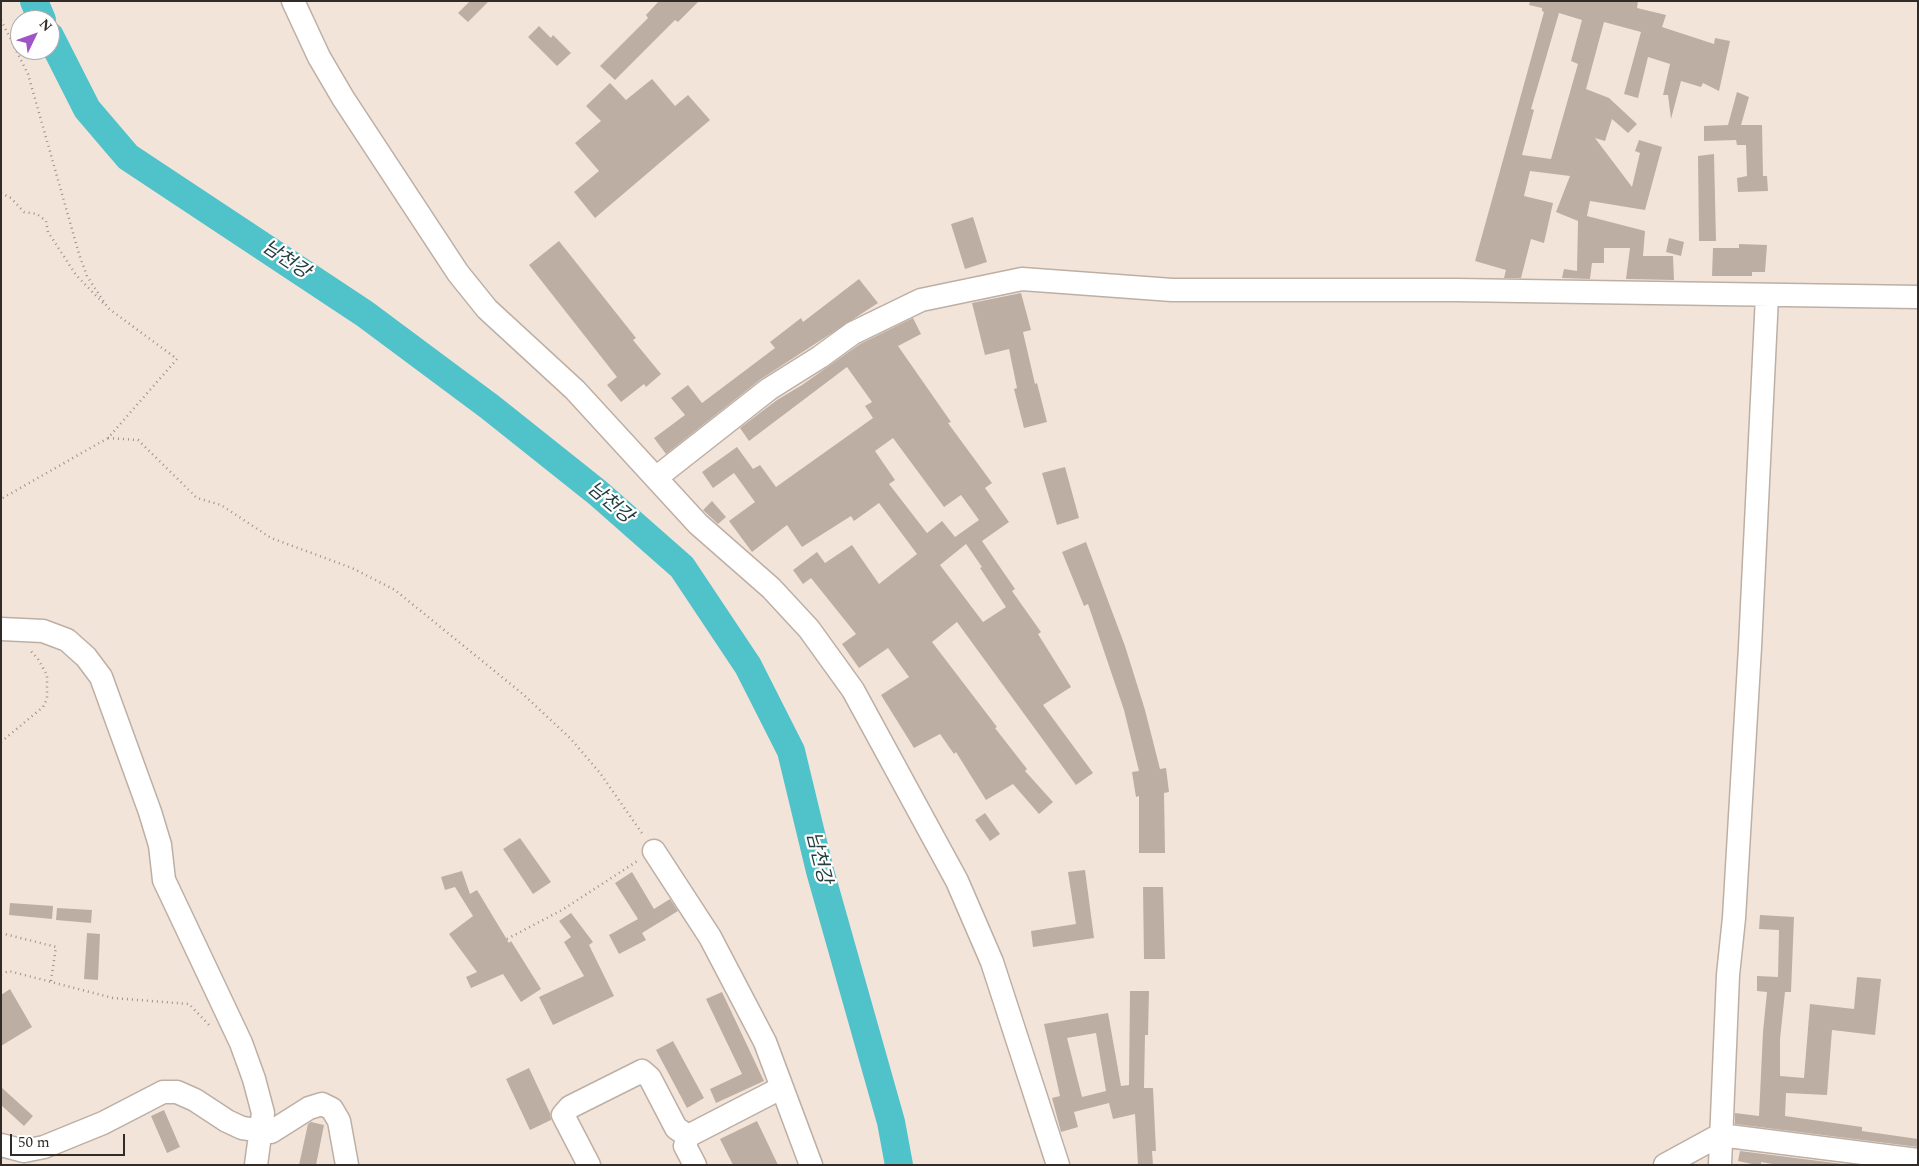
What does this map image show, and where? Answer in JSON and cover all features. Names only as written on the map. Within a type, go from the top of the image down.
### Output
[{"type":"street","points":[[293,1],[319,57],[343,98],[458,273],[487,309],[575,390],[657,477],[698,524],[770,588],[809,629],[853,690],[957,882],[992,962],[1058,1165]]},
{"type":"street","points":[[657,477],[769,389],[820,357],[853,332],[921,300],[1006,281],[1022,279],[1052,280],[1172,290],[1475,290],[1918,297]]},
{"type":"street","points":[[1720,1165],[1728,975],[1734,918],[1750,647],[1767,296]]},
{"type":"street","points":[[1,629],[43,631],[67,640],[86,657],[100,677],[150,812],[160,845],[164,880],[241,1043],[254,1079],[263,1113],[256,1165]]},
{"type":"street","points":[[654,851],[710,937],[765,1042],[811,1165]]},
{"type":"street","points":[[588,1165],[563,1115],[570,1107],[642,1071],[650,1078],[676,1128],[688,1136]]},
{"type":"street","points":[[695,1165],[685,1146],[688,1136],[781,1088]]},
{"type":"street","points":[[1,1145],[24,1150],[44,1147],[103,1123],[163,1092],[177,1092],[195,1100],[242,1128],[271,1132],[309,1108],[322,1104],[332,1109],[339,1121],[347,1165]]},
{"type":"street","points":[[1666,1165],[1720,1135],[1918,1160]]},
{"type":"path","points":[[1,20],[28,74],[79,254],[87,276],[108,308]]},
{"type":"path","points":[[1,193],[11,198],[24,212],[37,214],[46,221],[48,232],[76,275],[108,308],[177,360],[108,438],[1,499]]},
{"type":"path","points":[[108,438],[138,440],[197,498],[220,505],[271,538],[352,568],[395,590],[423,611],[524,696],[571,739],[600,773],[654,851],[562,910],[508,939]]},
{"type":"path","points":[[1,742],[43,706],[47,699],[47,675],[38,658],[26,646],[43,631]]},
{"type":"path","points":[[1,933],[56,947],[51,981]]},
{"type":"path","points":[[1,974],[9,971],[113,998],[189,1004],[214,1029]]},
{"type":"building","points":[[470,1],[489,1],[468,22],[458,13]]},
{"type":"building","points":[[659,1],[699,1],[678,22],[675,20],[615,80],[600,66],[648,18],[646,15]]},
{"type":"building","points":[[1530,1],[1638,1],[1637,8],[1666,15],[1662,27],[1714,44],[1715,38],[1730,41],[1719,91],[1703,83],[1701,87],[1681,81],[1671,119],[1668,95],[1663,95],[1670,64],[1648,57],[1638,98],[1624,94],[1641,32],[1604,22],[1586,89],[1609,98],[1637,124],[1628,133],[1612,119],[1605,141],[1595,138],[1632,187],[1640,153],[1635,151],[1639,140],[1662,147],[1645,210],[1590,201],[1587,216],[1645,231],[1643,256],[1673,256],[1674,280],[1626,279],[1630,248],[1604,248],[1604,263],[1592,263],[1590,279],[1562,278],[1564,269],[1577,271],[1578,221],[1556,212],[1570,176],[1530,171],[1524,196],[1553,203],[1544,243],[1531,239],[1521,278],[1504,278],[1506,270],[1475,261],[1544,12],[1542,8],[1529,5]],"holes":[[[1559,13],[1582,20],[1571,61],[1578,64],[1551,159],[1522,155],[1534,110],[1531,109]]]},
{"type":"building","points":[[539,26],[551,38],[553,35],[571,53],[557,66],[528,37]]},
{"type":"building","points":[[652,79],[675,106],[688,95],[710,120],[595,218],[574,192],[599,171],[575,143],[601,121],[586,106],[610,83],[626,100]]},
{"type":"building","points":[[1737,92],[1749,97],[1741,125],[1762,125],[1763,176],[1767,176],[1768,191],[1738,192],[1737,178],[1747,176],[1746,145],[1737,145],[1736,140],[1704,141],[1704,126],[1728,125]]},
{"type":"building","points":[[1714,154],[1716,241],[1699,241],[1698,156]]},
{"type":"building","points":[[973,217],[987,262],[965,269],[951,224]]},
{"type":"building","points":[[1669,238],[1684,242],[1681,256],[1666,252]]},
{"type":"building","points":[[559,241],[636,338],[633,340],[661,374],[646,387],[644,384],[621,402],[607,385],[617,377],[529,265]]},
{"type":"building","points":[[1739,244],[1767,245],[1765,272],[1752,272],[1752,276],[1712,276],[1713,248],[1739,248]]},
{"type":"building","points":[[859,279],[878,303],[761,379],[666,454],[654,438],[685,415],[671,398],[688,385],[702,403],[775,348],[770,342],[801,318],[803,322]]},
{"type":"building","points":[[1021,293],[1031,330],[1023,332],[1035,384],[1037,383],[1047,422],[1024,428],[1014,389],[1017,388],[1009,349],[985,355],[972,303]]},
{"type":"building","points":[[913,318],[921,334],[898,346],[951,422],[948,423],[992,483],[985,488],[1009,522],[982,541],[1015,589],[1012,591],[1041,632],[1038,634],[1071,687],[1043,705],[1093,773],[1076,785],[957,622],[932,642],[997,727],[995,728],[1027,769],[1025,771],[1053,802],[1039,814],[1013,784],[986,800],[956,752],[954,754],[940,734],[914,748],[881,695],[909,677],[888,648],[859,668],[842,644],[856,634],[811,578],[803,584],[793,570],[817,552],[825,563],[852,545],[879,584],[917,554],[879,503],[854,521],[851,516],[802,547],[787,525],[752,552],[729,521],[755,502],[734,473],[713,488],[702,472],[737,447],[753,469],[760,465],[776,487],[873,418],[865,406],[872,402],[847,367],[749,441],[740,428],[777,400],[802,385],[860,344]],"holes":[[[893,438],[944,507],[961,495],[979,520],[955,537],[942,521],[927,533],[889,484],[895,480],[875,451]],[[966,544],[1006,607],[983,622],[940,565]]]},
{"type":"building","points":[[1065,467],[1079,518],[1057,525],[1042,473]]},
{"type":"building","points":[[712,501],[726,517],[718,524],[703,510]]},
{"type":"building","points":[[1086,542],[1125,646],[1145,710],[1160,769],[1166,768],[1169,792],[1164,793],[1165,853],[1139,853],[1139,796],[1136,797],[1132,772],[1139,771],[1124,710],[1088,604],[1084,606],[1062,552]]},
{"type":"building","points":[[985,813],[1000,834],[990,841],[975,820]]},
{"type":"building","points":[[520,838],[551,882],[533,894],[503,849]]},
{"type":"building","points":[[1085,870],[1094,938],[1033,947],[1031,931],[1076,924],[1068,872]]},
{"type":"building","points":[[462,871],[470,894],[477,890],[509,943],[511,941],[541,989],[521,1002],[503,974],[471,988],[466,977],[477,972],[449,934],[473,916],[455,887],[445,890],[441,877]]},
{"type":"building","points":[[632,872],[654,909],[670,899],[678,911],[642,933],[646,940],[619,954],[609,935],[638,919],[615,883]]},
{"type":"building","points":[[1143,887],[1163,887],[1165,959],[1144,959]]},
{"type":"building","points":[[10,903],[53,906],[52,919],[9,915]]},
{"type":"building","points":[[57,908],[92,910],[91,923],[56,920]]},
{"type":"building","points":[[571,913],[593,942],[589,945],[614,996],[553,1025],[539,997],[584,976],[564,942],[571,937],[559,921]]},
{"type":"building","points":[[1760,915],[1794,917],[1791,992],[1785,992],[1780,1039],[1780,1076],[1804,1078],[1810,1004],[1854,1009],[1857,977],[1881,979],[1875,1035],[1832,1030],[1827,1095],[1786,1093],[1785,1116],[1862,1127],[1862,1131],[1918,1139],[1918,1147],[1735,1124],[1735,1113],[1759,1116],[1767,992],[1757,991],[1757,976],[1778,977],[1779,930],[1759,929]]},
{"type":"building","points":[[87,933],[100,934],[98,980],[84,979]]},
{"type":"building","points":[[10,989],[32,1027],[1,1046],[1,995]]},
{"type":"building","points":[[1130,991],[1149,991],[1148,1035],[1145,1035],[1144,1088],[1153,1088],[1156,1151],[1152,1151],[1153,1165],[1138,1165],[1135,1114],[1113,1119],[1109,1103],[1074,1112],[1078,1127],[1061,1132],[1052,1098],[1060,1096],[1044,1024],[1108,1013],[1121,1086],[1129,1085]],"holes":[[[1096,1033],[1106,1091],[1082,1097],[1067,1038]]]},
{"type":"building","points":[[722,992],[764,1081],[716,1103],[710,1089],[742,1074],[706,999]]},
{"type":"building","points":[[673,1041],[704,1098],[687,1108],[656,1050]]},
{"type":"building","points":[[529,1068],[550,1113],[551,1120],[530,1130],[506,1079]]},
{"type":"building","points":[[1,1087],[33,1116],[24,1126],[1,1105]]},
{"type":"building","points":[[164,1110],[180,1147],[167,1153],[151,1116]]},
{"type":"building","points":[[757,1121],[778,1165],[733,1165],[720,1139]]},
{"type":"building","points":[[311,1122],[324,1125],[316,1165],[299,1165],[308,1124]]},
{"type":"building","points":[[1740,1151],[1851,1165],[1778,1165],[1761,1162],[1761,1165],[1757,1165],[1738,1161]]},
{"type":"waterway","name":"남천강","points":[[34,1],[38,10]]},
{"type":"waterway","name":"남천강","points":[[60,56],[87,109],[128,157],[365,314],[490,407],[598,493],[682,567],[748,666],[791,751],[820,871],[891,1122],[899,1165]]}]
